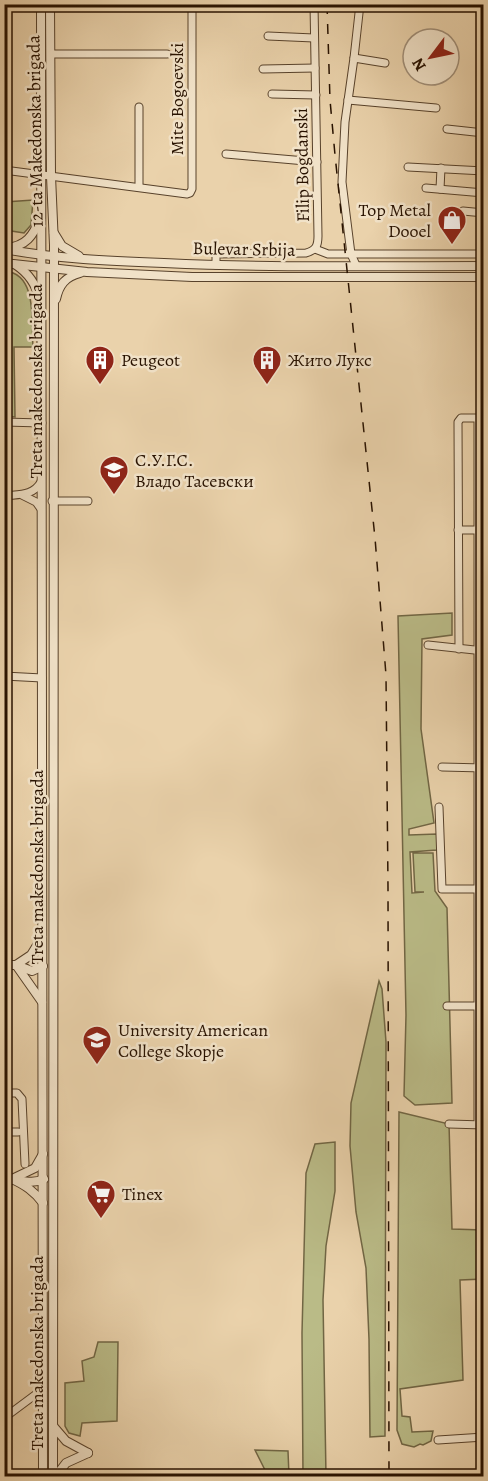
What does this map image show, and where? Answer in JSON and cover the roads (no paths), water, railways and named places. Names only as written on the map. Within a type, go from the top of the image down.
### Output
[{"type":"street","name":"12-ta Makedonska brigada","points":[[50,4],[53,257]]},
{"type":"street","name":"Mite Bogoevski","points":[[139,187],[190,193],[192,4]]},
{"type":"street","name":"Filip Bogdanski","points":[[314,4],[318,236],[315,249]]},
{"type":"street","points":[[356,265],[351,254],[342,182],[345,122],[360,4]]},
{"type":"street","name":"12-ta Makedonska brigada","points":[[42,5],[42,256]]},
{"type":"street","points":[[268,36],[314,38]]},
{"type":"street","points":[[51,54],[167,54]]},
{"type":"street","points":[[354,58],[385,63]]},
{"type":"street","points":[[263,69],[315,68]]},
{"type":"street","points":[[272,94],[316,95]]},
{"type":"street","points":[[348,100],[436,108]]},
{"type":"street","points":[[4,170],[139,187],[138,107]]},
{"type":"street","points":[[447,129],[483,133]]},
{"type":"street","points":[[226,154],[317,162]]},
{"type":"street","points":[[408,167],[483,171]]},
{"type":"street","points":[[440,189],[441,168]]},
{"type":"street","points":[[51,191],[64,178]]},
{"type":"street","points":[[426,188],[483,193]]},
{"type":"street","points":[[464,211],[483,213]]},
{"type":"street","points":[[4,249],[19,246],[28,239],[41,216]]},
{"type":"street","points":[[53,230],[66,249],[88,260]]},
{"type":"street","name":"Bulevar Srbija","points":[[4,249],[42,256],[88,260],[216,265],[483,266]]},
{"type":"street","points":[[216,265],[216,254],[297,254],[315,249],[328,254],[483,254]]},
{"type":"street","name":"Treta makedonska brigada","points":[[42,256],[42,1002],[44,1152],[49,1178],[44,1204],[40,1391],[43,1476]]},
{"type":"street","name":"Treta makedonska brigada","points":[[53,257],[53,967],[49,1178],[55,1476]]},
{"type":"street","name":"Bulevar Srbija","points":[[4,262],[87,272],[192,277],[483,277]]},
{"type":"street","points":[[15,265],[29,276],[37,288],[41,310]]},
{"type":"street","points":[[53,311],[58,291],[64,281],[72,275],[87,272]]},
{"type":"street","points":[[449,1124],[481,1125],[481,418],[458,420],[459,649]]},
{"type":"street","points":[[4,422],[42,423]]},
{"type":"street","points":[[4,496],[22,495],[36,490],[42,481]]},
{"type":"street","points":[[22,495],[36,502],[41,509]]},
{"type":"street","points":[[52,501],[88,501]]},
{"type":"street","points":[[458,530],[481,530]]},
{"type":"street","points":[[428,645],[481,651]]},
{"type":"street","points":[[4,676],[42,678]]},
{"type":"street","points":[[442,767],[481,768]]},
{"type":"street","points":[[439,807],[442,889],[481,889]]},
{"type":"street","points":[[16,965],[31,955],[42,936]]},
{"type":"street","points":[[4,965],[16,965],[32,971],[43,966],[53,967]]},
{"type":"street","points":[[16,965],[42,1002]]},
{"type":"street","points":[[447,1006],[480,1006]]},
{"type":"street","points":[[4,1093],[18,1093],[23,1102],[25,1164]]},
{"type":"street","points":[[4,1132],[18,1132]]},
{"type":"street","points":[[12,1179],[35,1168],[44,1152]]},
{"type":"street","points":[[12,1179],[49,1178]]},
{"type":"street","points":[[12,1179],[35,1192],[44,1204]]},
{"type":"street","points":[[4,1418],[40,1391]]},
{"type":"street","points":[[54,1427],[66,1441],[88,1453],[66,1464],[55,1476]]},
{"type":"street","points":[[438,1440],[483,1437]]},
{"type":"railway","points":[[327,4],[330,100],[375,538],[386,675],[389,1476]]},
{"type":"place","name":"Top Metal Dooel","points":[[452,246]]},
{"type":"place","name":"Peugeot","points":[[100,386]]},
{"type":"place","name":"Жито Лукс","points":[[267,386]]},
{"type":"place","name":"С.У.Г.С. Владо Тасевски","points":[[114,496]]},
{"type":"place","name":"University American College Skopje","points":[[97,1066]]},
{"type":"place","name":"Tinex","points":[[101,1220]]}]
